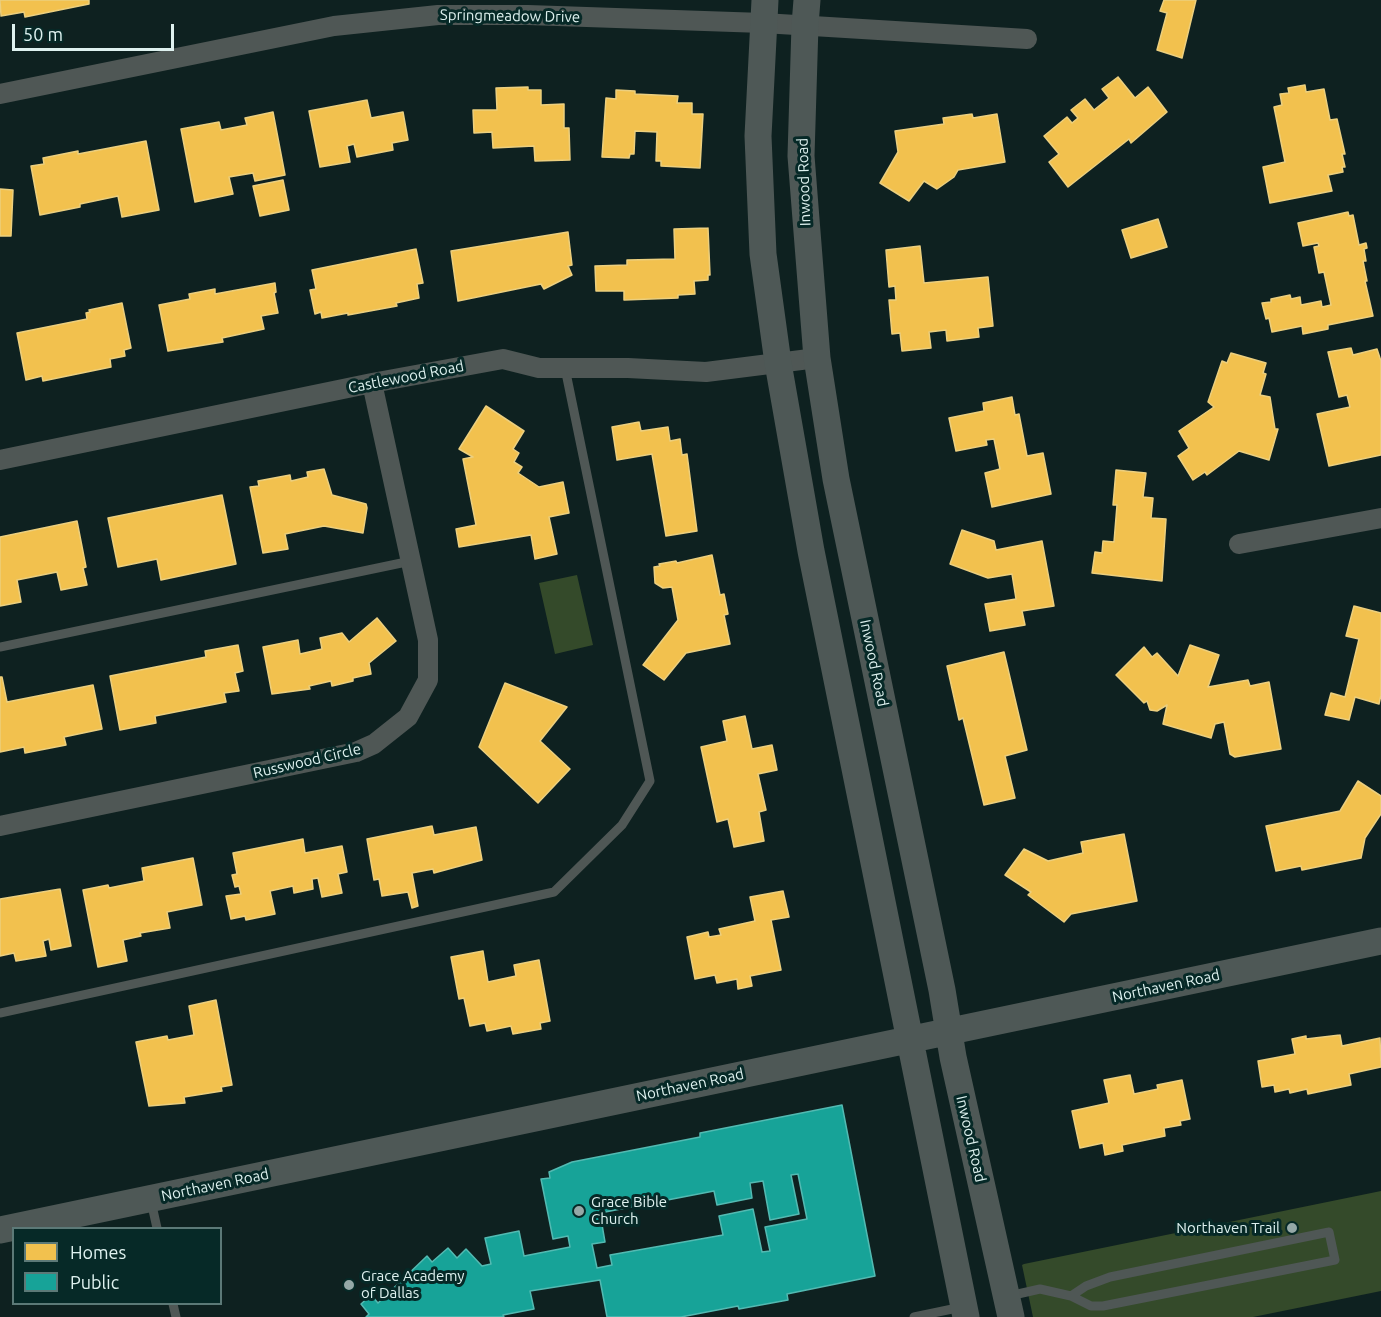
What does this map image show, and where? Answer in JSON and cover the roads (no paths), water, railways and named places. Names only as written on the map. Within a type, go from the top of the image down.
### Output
[{"type":"main road","points":[[764,12],[758,136],[763,243],[778,363],[811,550],[965,1312]]},
{"type":"main road","name":"Inwood Road","points":[[806,12],[801,156],[817,358],[836,479],[942,990],[947,1031],[1009,1307]]},
{"type":"main road","name":"Northaven Road","points":[[14,1227],[1381,941]]},
{"type":"street","name":"Springmeadow Drive","points":[[0,94],[334,26],[438,15],[806,12],[1027,39]]},
{"type":"street","name":"Castlewood Road","points":[[0,460],[372,382],[503,359],[539,368],[628,368],[706,372],[817,358]]},
{"type":"street","name":"Russwood Circle","points":[[0,826],[356,752],[374,744],[408,717],[428,680],[428,640],[372,382]]},
{"type":"street","points":[[1239,544],[1381,518]]},
{"type":"lane","points":[[0,1013],[554,892],[622,825],[650,781],[565,368]]},
{"type":"lane","points":[[0,646],[411,561]]},
{"type":"lane","points":[[151,1198],[157,1227]]},
{"type":"lane","points":[[1009,1307],[1040,1289],[1071,1296],[1091,1306],[1103,1306],[1335,1260],[1329,1232],[1110,1277],[1086,1286],[1071,1296]]},
{"type":"lane","points":[[914,1317],[965,1312]]},
{"type":"place","name":"Grace Bible Church","points":[[579,1211]]},
{"type":"place","name":"Northaven Trail","points":[[1292,1228]]},
{"type":"place","name":"Grace Academy of Dallas","points":[[349,1285]]}]
